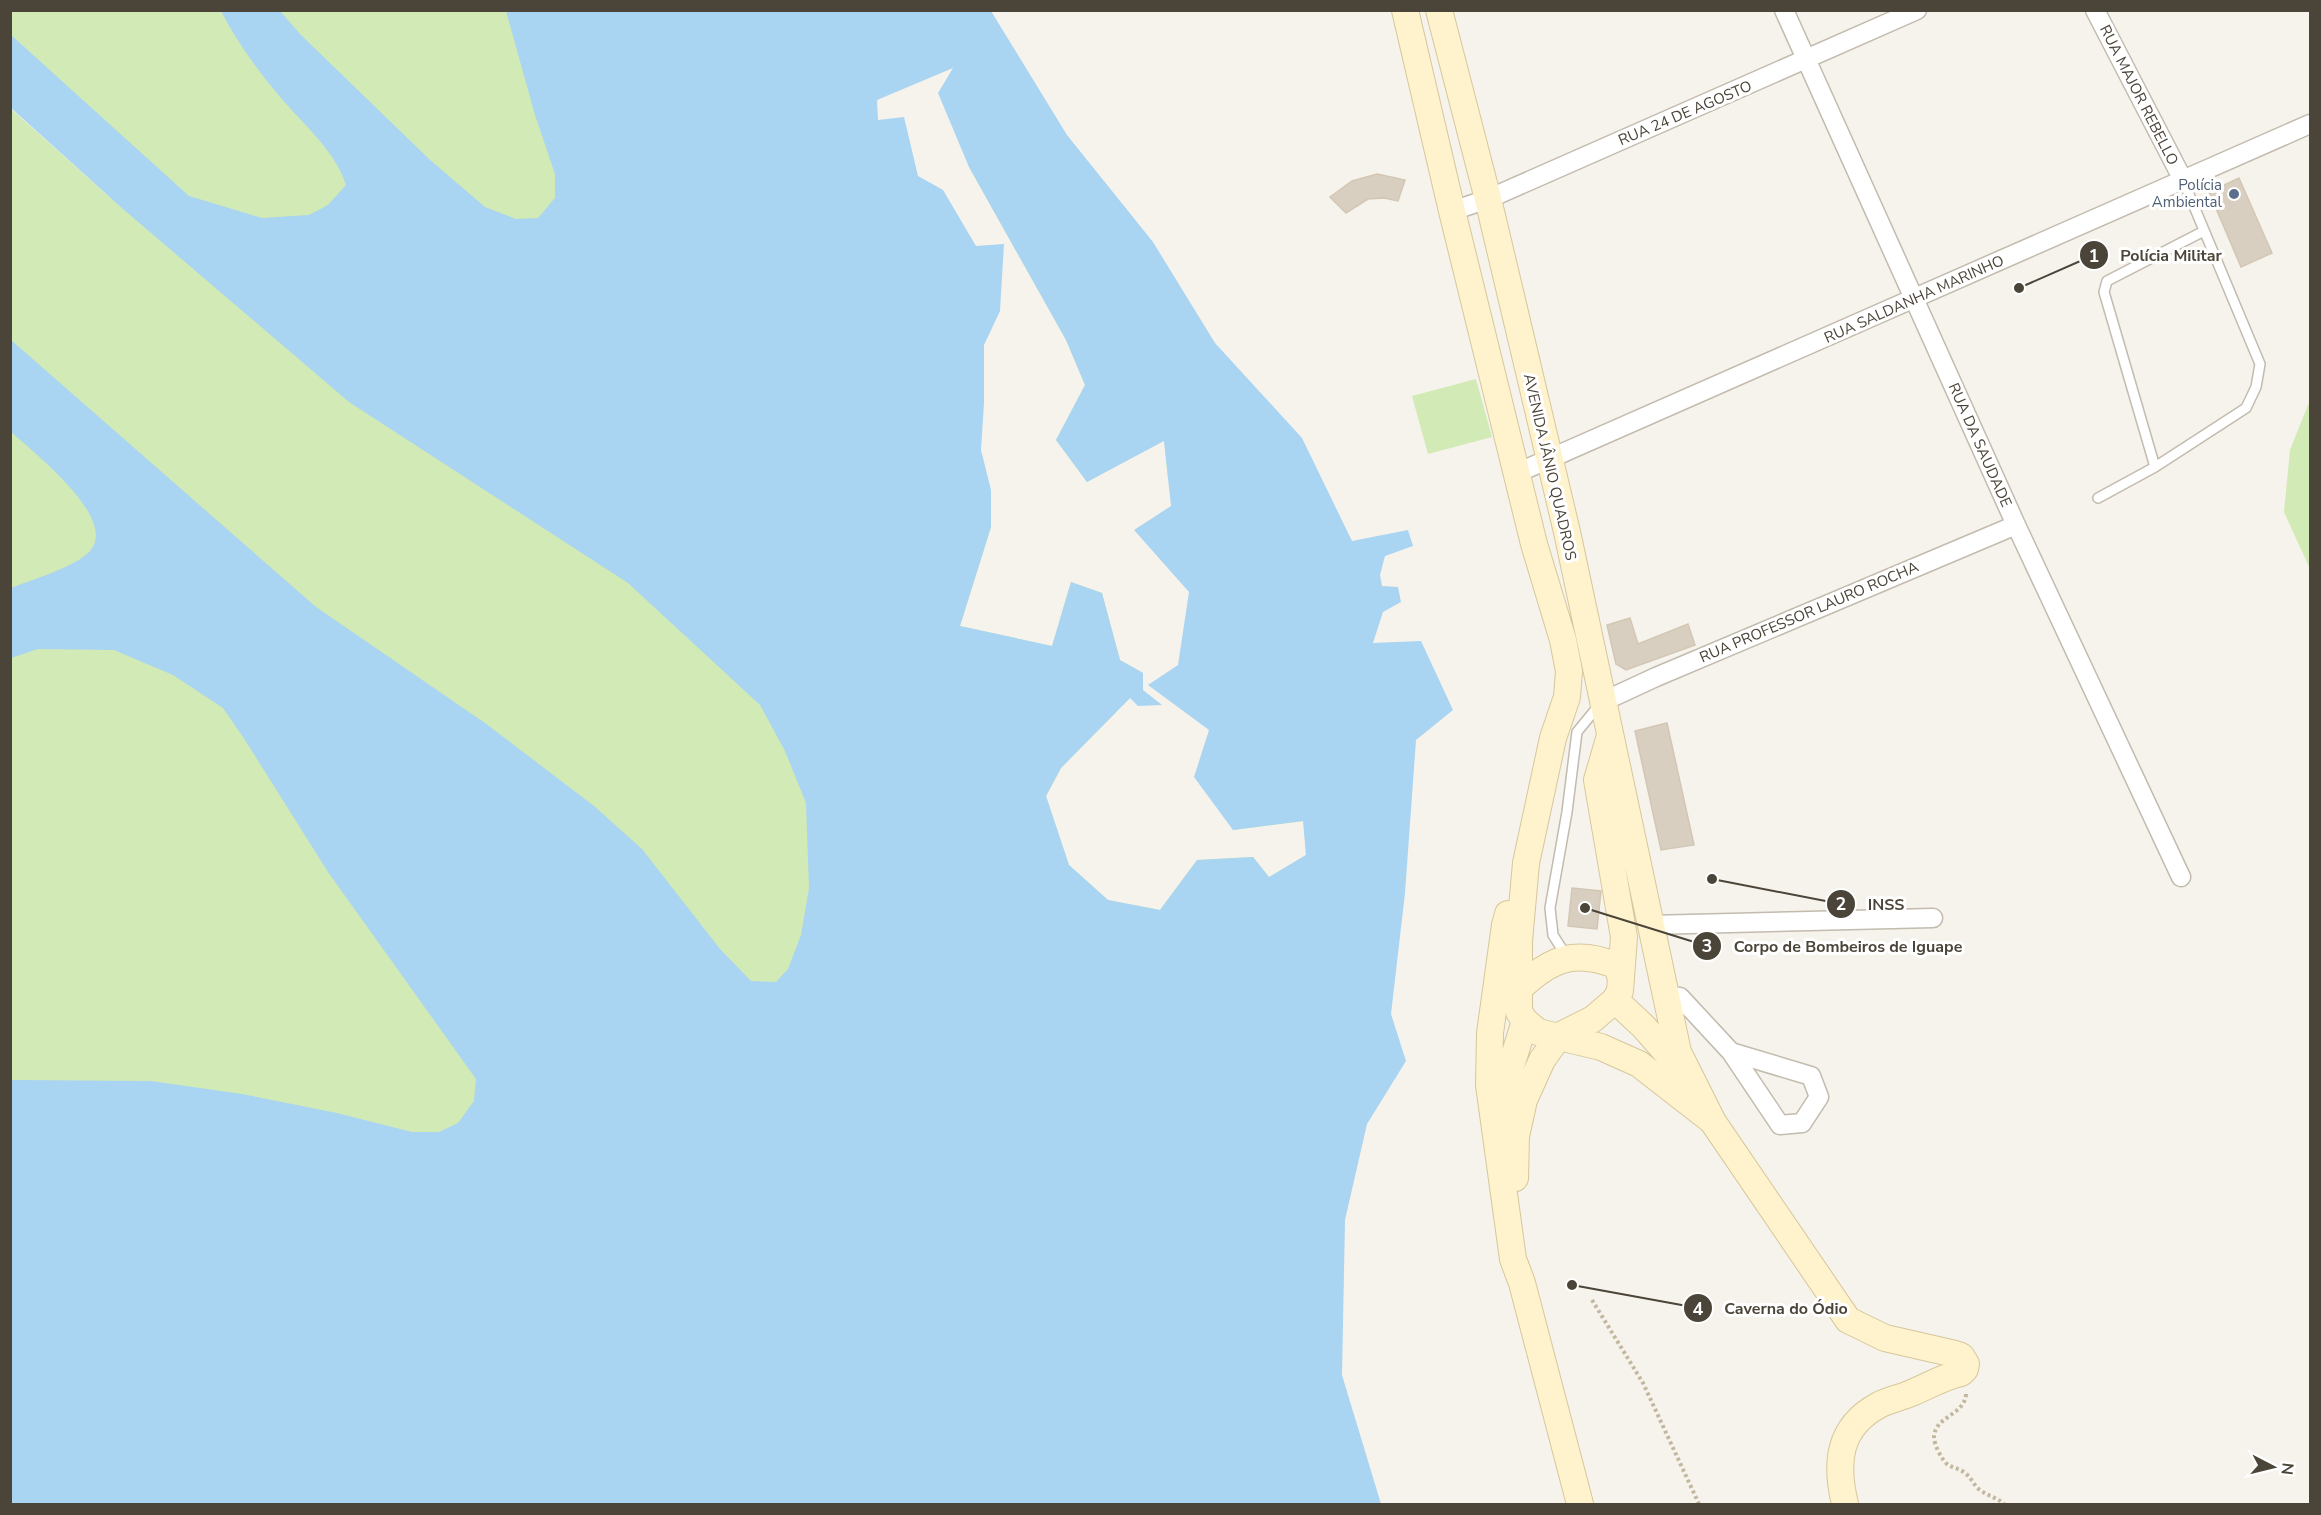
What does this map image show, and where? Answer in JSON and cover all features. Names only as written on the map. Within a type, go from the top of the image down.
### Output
[{"type":"main road","name":"AVENIDA JÂNIO QUADROS","points":[[1405,10],[1534,544],[1563,640],[1569,671],[1567,697],[1553,738],[1556,779],[1526,862]]},
{"type":"main road","name":"AVENIDA JÂNIO QUADROS","points":[[1439,10],[1488,198],[1548,461],[1567,532],[1678,1052],[1697,1087]]},
{"type":"main road","points":[[1534,544],[1567,532]]},
{"type":"main road","points":[[1610,737],[1597,780],[1624,937],[1633,968],[1643,1026]]},
{"type":"main road","points":[[1526,862],[1519,941],[1520,1012],[1525,1021],[1538,1032],[1601,1047],[1639,1064],[1713,1122]]},
{"type":"main road","points":[[1526,862],[1504,925],[1490,1033],[1489,1085],[1513,1260],[1522,1283],[1580,1504]]},
{"type":"main road","points":[[1513,1260],[1516,1136],[1524,1100],[1542,1059],[1559,1036],[1593,1019],[1618,990],[1624,937]]},
{"type":"main road","points":[[1520,988],[1538,970],[1577,956],[1597,957],[1617,966],[1618,990],[1643,1026],[1697,1087],[1713,1122],[1848,1320],[1885,1338],[1960,1356],[1966,1364],[1965,1369],[1881,1403],[1865,1413],[1852,1426],[1842,1445],[1840,1462],[1840,1485],[1845,1504]]},
{"type":"main road","points":[[1601,1047],[1643,1026],[1665,996]]},
{"type":"main road","points":[[1496,1134],[1501,1098],[1525,1021]]},
{"type":"street","name":"RUA DA SAUDADE","points":[[1785,10],[2016,525],[2181,877]]},
{"type":"street","name":"RUA 24 DE AGOSTO","points":[[1452,212],[1917,10]]},
{"type":"street","name":"RUA MAJOR REBELLO","points":[[2095,10],[2183,180]]},
{"type":"street","name":"RUA SALDANHA MARINHO","points":[[1517,473],[2310,124]]},
{"type":"street","name":"RUA PROFESSOR LAURO ROCHA","points":[[1602,702],[2016,525]]},
{"type":"street","points":[[1650,925],[1933,918]]},
{"type":"street","points":[[1665,996],[1680,997],[1731,1052],[1780,1125],[1802,1123],[1819,1097],[1810,1076],[1731,1052]]},
{"type":"lane","points":[[2098,498],[2155,468],[2246,408],[2256,387],[2260,364],[2183,180]]},
{"type":"lane","points":[[2155,468],[2104,292],[2107,281],[2204,231]]},
{"type":"lane","points":[[1569,959],[1553,935],[1550,908],[1567,812],[1556,779],[1577,732],[1602,702]]},
{"type":"path","points":[[1592,1300],[1643,1383],[1699,1504]]},
{"type":"path","points":[[1954,1374],[1963,1384],[1965,1401],[1955,1413],[1941,1422],[1934,1437],[1936,1446],[1946,1464],[1967,1474],[1980,1490],[2004,1504]]},
{"type":"green space","points":[[11,11],[925,11],[878,100],[860,113],[990,490],[991,527],[960,626],[1052,646],[1071,582],[1102,593],[1120,660],[1143,673],[1131,697],[1061,768],[1046,796],[1069,865],[1108,900],[1160,910],[1197,860],[1253,857],[1269,877],[1306,855],[1304,821],[1233,830],[1247,693],[1168,479],[1164,440],[1087,482],[1056,440],[1085,385],[1066,340],[969,167],[1198,428],[1362,910],[11,1358],[10,108],[123,209],[11,105]]},
{"type":"green space","points":[[1476,379],[1492,437],[1428,454],[1412,396]]},
{"type":"green space","points":[[2310,400],[2310,569],[2284,512],[2290,450]]},
{"type":"water","points":[[221,11],[280,11],[301,35],[429,159],[485,207],[516,219],[538,218],[555,198],[555,174],[535,115],[506,11],[991,11],[1067,135],[1153,242],[1215,343],[1302,438],[1352,541],[1408,530],[1413,546],[1385,556],[1380,575],[1382,586],[1398,587],[1401,602],[1383,612],[1373,643],[1421,641],[1453,710],[1416,740],[1405,893],[1391,1014],[1406,1061],[1367,1124],[1345,1220],[1342,1375],[1381,1504],[11,1504],[11,1080],[151,1081],[242,1094],[337,1113],[412,1132],[439,1132],[458,1123],[474,1101],[476,1079],[328,872],[223,708],[173,675],[114,650],[38,649],[11,658],[11,588],[74,563],[89,552],[96,538],[93,522],[84,505],[70,487],[11,432],[11,340],[316,607],[485,723],[594,806],[642,849],[720,949],[751,981],[776,982],[788,969],[801,935],[809,888],[806,803],[785,751],[760,705],[628,583],[349,402],[123,209],[11,108],[11,35],[189,196],[262,218],[309,215],[328,205],[346,185],[341,172],[325,147],[261,73],[239,43]],"holes":[[[953,68],[938,93],[969,167],[1066,340],[1085,385],[1056,440],[1087,482],[1164,441],[1171,506],[1134,530],[1189,592],[1178,665],[1148,685],[1209,730],[1194,777],[1233,830],[1303,821],[1306,855],[1269,877],[1253,857],[1197,860],[1160,910],[1108,900],[1069,865],[1046,796],[1061,768],[1130,698],[1138,706],[1162,705],[1143,690],[1143,673],[1120,660],[1102,593],[1071,582],[1052,646],[960,626],[991,527],[991,490],[981,450],[984,345],[1000,311],[1004,244],[976,246],[943,190],[918,176],[904,117],[878,120],[877,100]]]},
{"type":"building","points":[[1377,174],[1405,180],[1398,201],[1384,198],[1368,199],[1346,213],[1330,197],[1352,181]]},
{"type":"building","points":[[2239,178],[2272,253],[2241,267],[2209,192]]},
{"type":"building","points":[[1630,618],[1638,644],[1688,624],[1695,645],[1626,670],[1616,664],[1607,625]]},
{"type":"building","points":[[1667,723],[1694,845],[1661,850],[1635,731]]},
{"type":"building","points":[[1572,888],[1601,891],[1597,929],[1568,926]]},
{"type":"place","name":"Polícia Ambiental","points":[[2234,194]]},
{"type":"place","name":"Polícia Militar","points":[[2019,288]]},
{"type":"place","name":"INSS","points":[[1712,879]]},
{"type":"place","name":"Corpo de Bombeiros de Iguape","points":[[1585,908]]},
{"type":"place","name":"Caverna do Ódio","points":[[1572,1285]]}]
